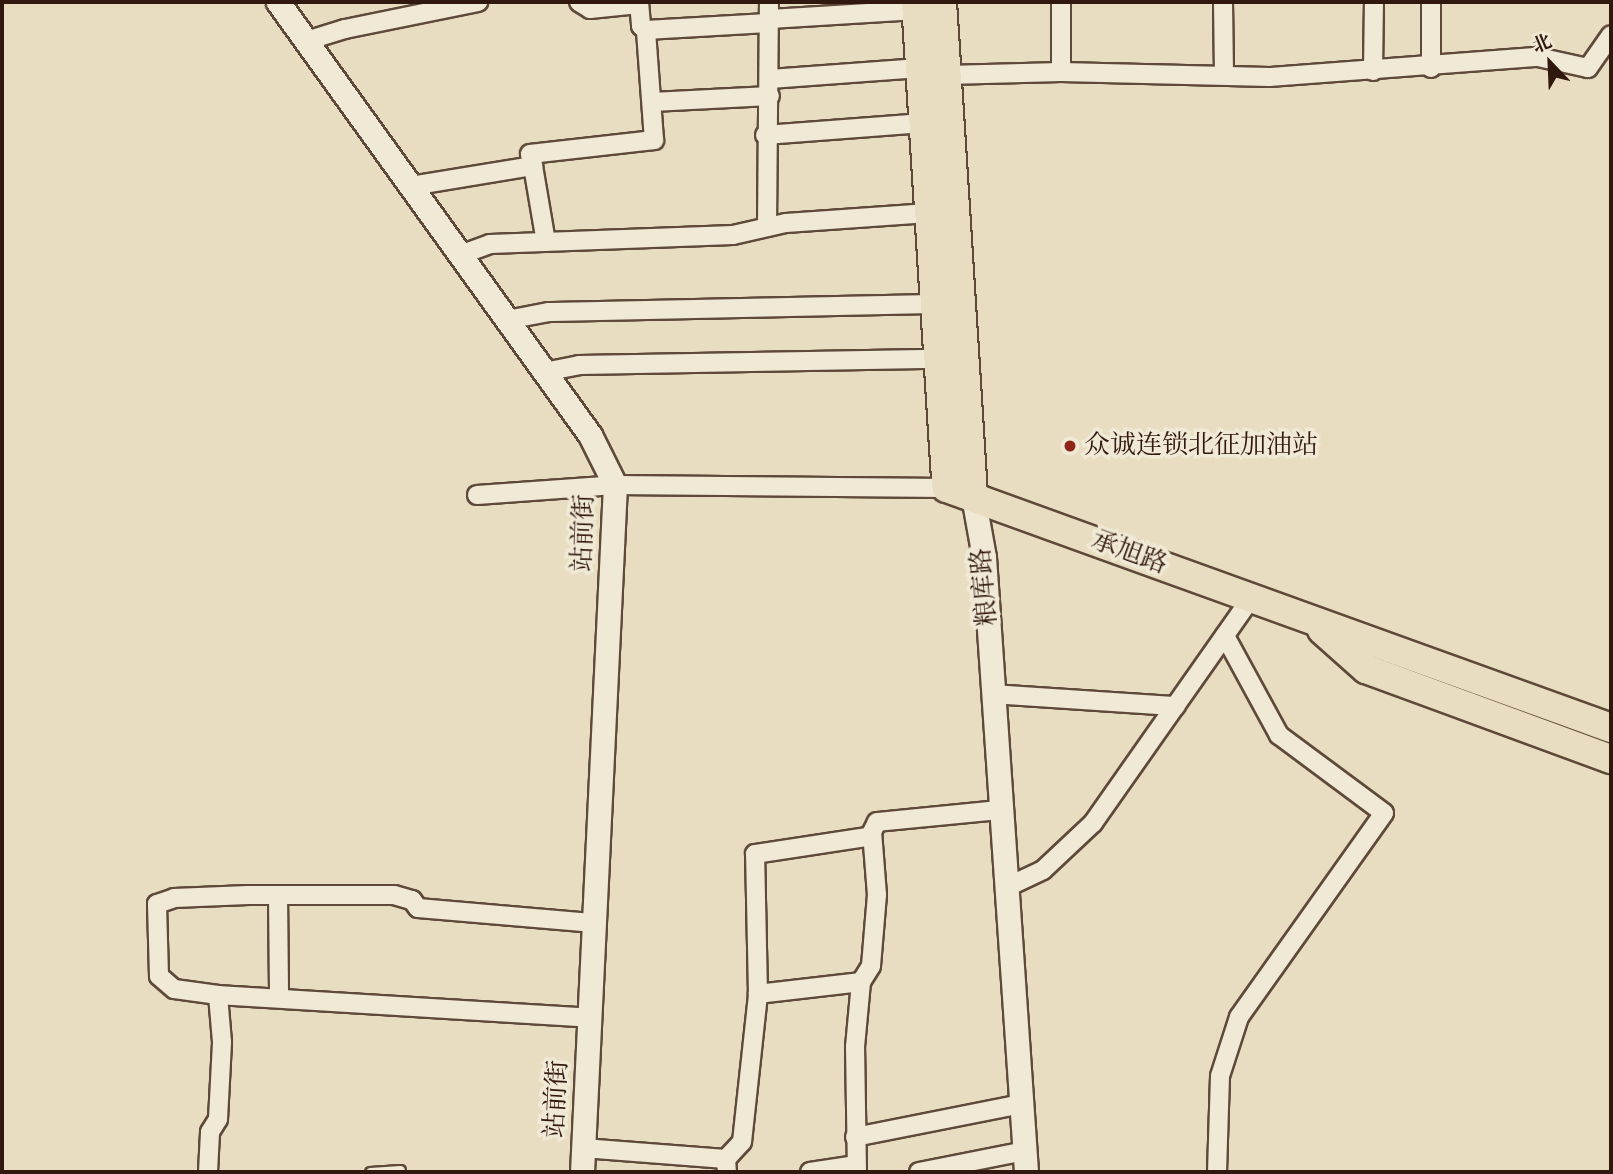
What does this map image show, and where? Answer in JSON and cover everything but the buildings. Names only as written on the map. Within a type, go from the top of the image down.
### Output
[{"type":"main road","name":"粮库路","points":[[925,5],[933,72],[960,492]]},
{"type":"main road","name":"粮库路","points":[[933,72],[923,123],[938,359],[960,492]]},
{"type":"main road","name":"承旭路","points":[[960,492],[1611,728]]},
{"type":"main road","name":"承旭路","points":[[1310,620],[1366,669],[1611,759]]},
{"type":"street","name":"站前街","points":[[278,2],[606,459],[615,485],[582,1172]]},
{"type":"street","points":[[306,41],[409,10],[478,2]]},
{"type":"street","points":[[546,242],[530,155],[654,140],[646,30],[639,3],[590,9],[579,2]]},
{"type":"street","points":[[1060,72],[1061,2]]},
{"type":"street","points":[[1223,2],[1224,75]]},
{"type":"street","points":[[1373,71],[1374,2]]},
{"type":"street","points":[[1431,68],[1432,2]]},
{"type":"street","points":[[646,30],[769,14],[925,5]]},
{"type":"street","points":[[767,227],[765,135],[770,87],[769,14]]},
{"type":"street","points":[[652,102],[770,87],[933,72],[1224,75],[1431,68],[1538,57],[1588,68],[1611,35]]},
{"type":"street","points":[[765,135],[923,123]]},
{"type":"street","points":[[411,187],[533,166]]},
{"type":"street","points":[[460,255],[490,244],[725,236],[767,227],[929,213]]},
{"type":"street","points":[[507,320],[549,312],[935,304]]},
{"type":"street","points":[[544,372],[579,365],[938,359]]},
{"type":"street","points":[[477,495],[615,485],[960,492]]},
{"type":"street","name":"粮库路","points":[[960,492],[984,557],[1025,1162]]},
{"type":"street","points":[[1005,888],[1044,870],[1093,823],[1251,598]]},
{"type":"street","points":[[1217,1172],[1220,1076],[1239,1017],[1384,813],[1279,735],[1224,636]]},
{"type":"street","points":[[993,694],[1176,706]]},
{"type":"street","points":[[810,1172],[857,1168],[855,1137],[861,982],[871,966],[877,895],[872,836],[877,822],[1000,810]]},
{"type":"street","points":[[583,1149],[727,1166],[742,1142],[758,994],[755,854],[872,836]]},
{"type":"street","points":[[278,895],[279,996]]},
{"type":"street","points":[[589,1018],[279,996],[218,995],[174,989],[159,976],[157,904],[174,898],[394,895],[412,900],[418,908],[594,923]]},
{"type":"street","points":[[758,994],[861,982]]},
{"type":"street","points":[[208,1172],[209,1132],[218,1119],[222,1042],[218,995]]},
{"type":"street","points":[[855,1137],[1021,1104]]},
{"type":"street","points":[[919,1172],[1025,1162]]},
{"type":"lane","points":[[370,1172],[400,1170]]},
{"type":"place","name":"众诚连锁北征加油站","points":[[1070,446]]}]
